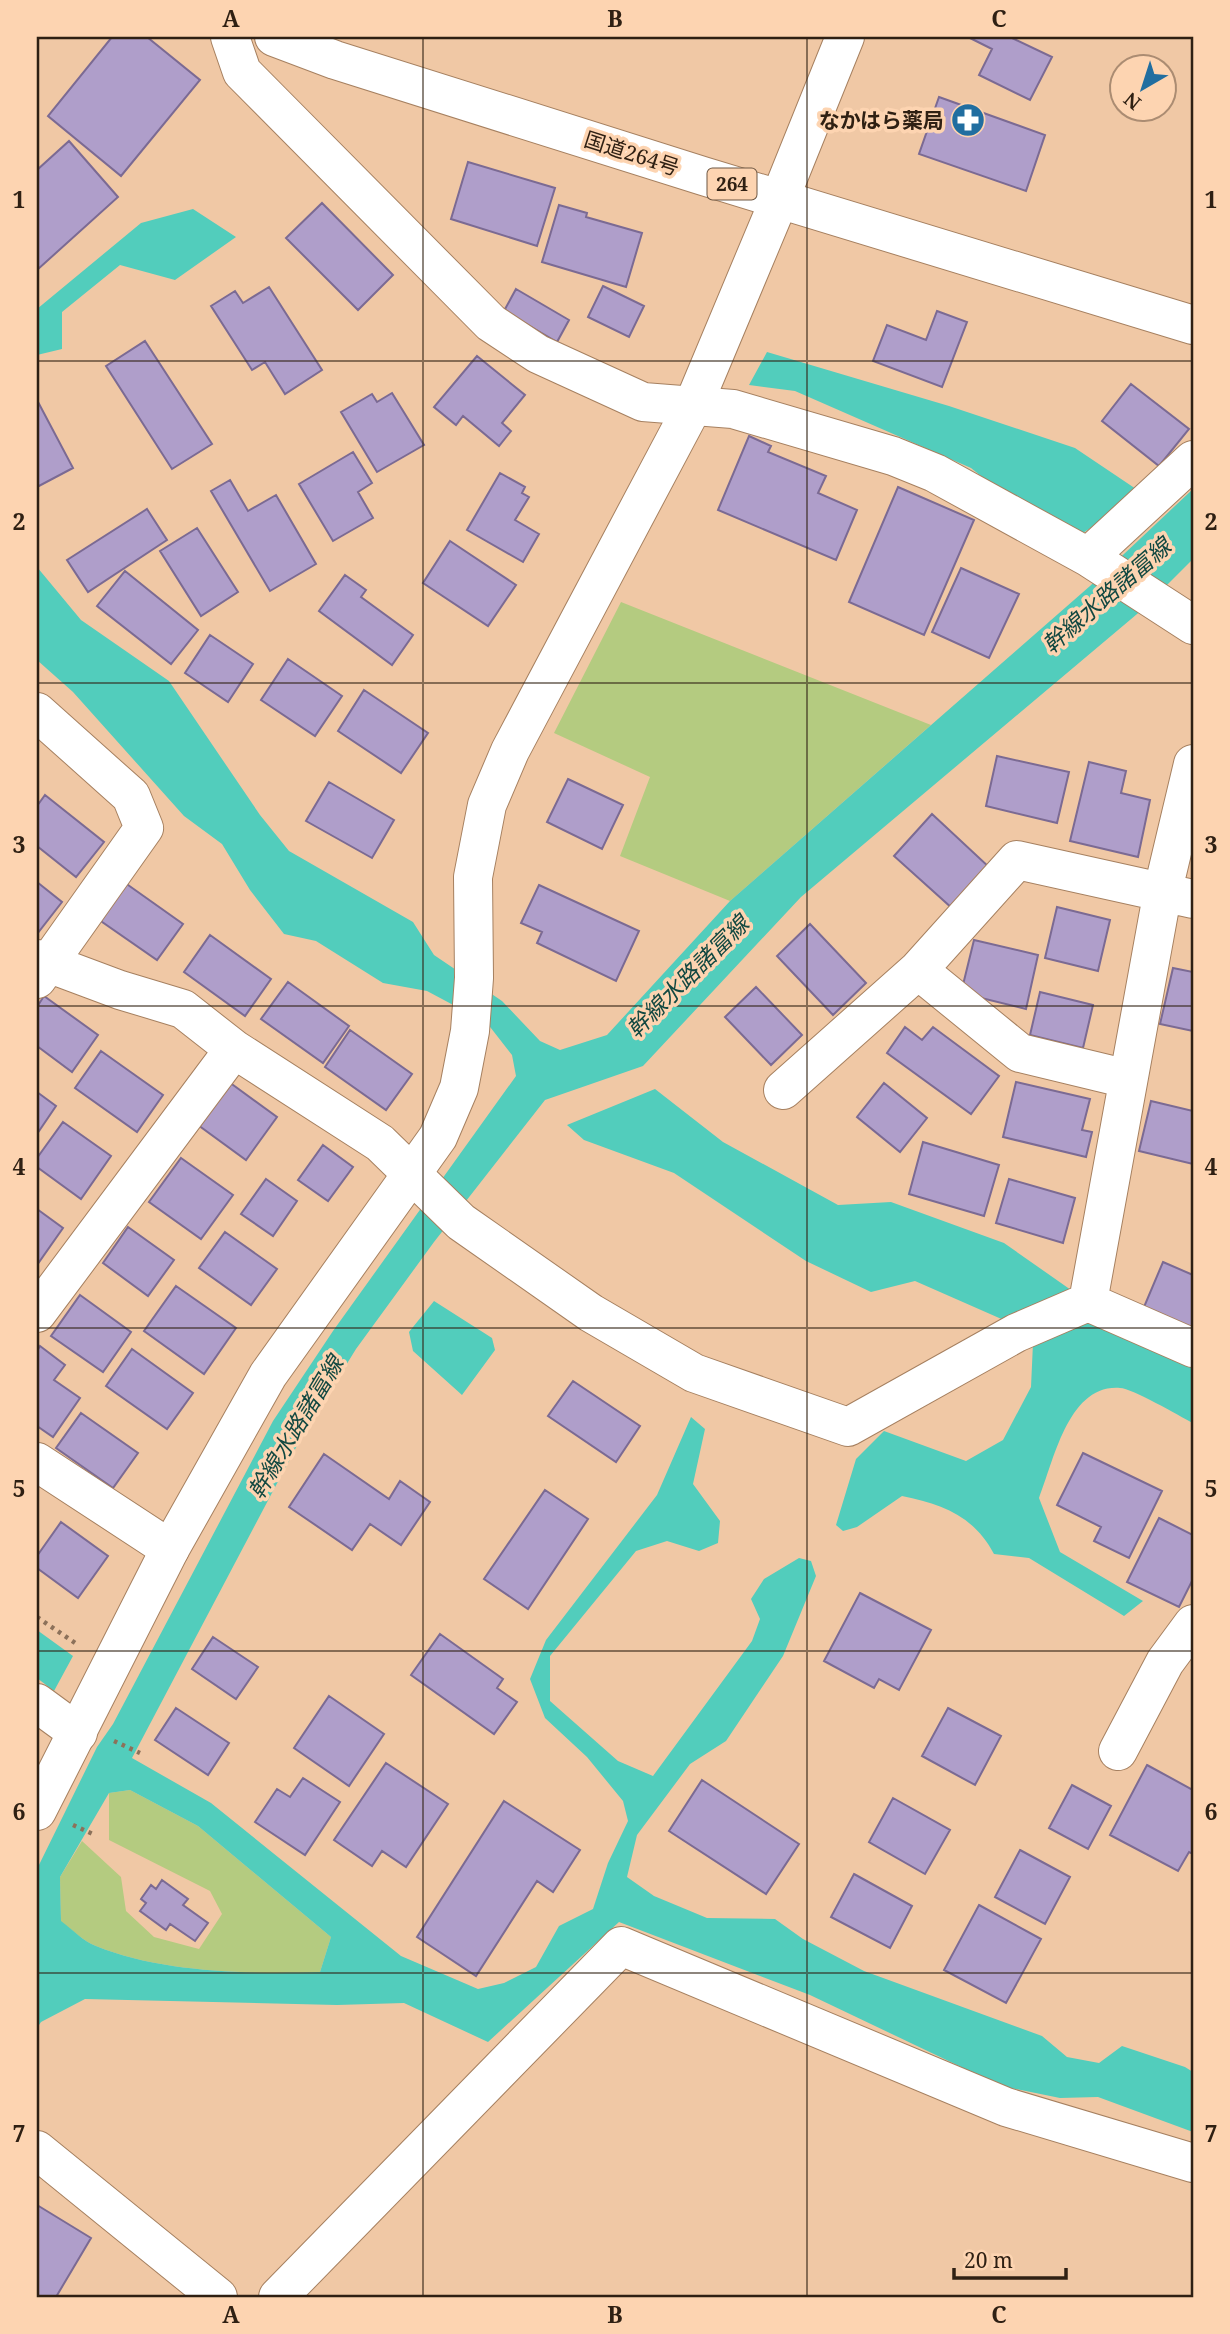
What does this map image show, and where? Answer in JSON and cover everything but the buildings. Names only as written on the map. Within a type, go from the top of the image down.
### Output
[{"type":"main road","points":[[230,37],[242,72],[491,323],[538,354],[643,402],[692,408],[733,409],[893,456],[934,473],[1088,557],[1180,615]]},
{"type":"main road","name":"国道264号","points":[[274,37],[348,64],[1193,326]]},
{"type":"main road","points":[[37,1811],[93,1735],[110,1668],[170,1549],[268,1375],[438,1137],[460,1088],[470,1031],[474,978],[473,877],[487,805],[510,751],[692,408],[845,37]]},
{"type":"main road","points":[[1088,557],[1193,460]]},
{"type":"main road","points":[[37,712],[131,796],[144,828],[41,967],[183,1009],[234,1049],[380,1143],[410,1176],[461,1222],[591,1313],[694,1373],[848,1427],[1016,1333],[1088,1302],[1193,1348]]},
{"type":"main road","points":[[1088,1302],[1128,1079],[1178,894],[1193,764]]},
{"type":"main road","points":[[783,1090],[918,970],[1017,860],[1178,894]]},
{"type":"main road","points":[[918,970],[1020,1053],[1128,1079]]},
{"type":"main road","points":[[37,1313],[234,1049]]},
{"type":"main road","points":[[37,1462],[170,1549]]},
{"type":"main road","points":[[1118,1751],[1165,1662],[1193,1624]]},
{"type":"main road","points":[[37,1703],[93,1735]]},
{"type":"main road","points":[[278,2297],[621,1945],[1006,2107],[1193,2163]]},
{"type":"main road","points":[[37,2150],[218,2297]]},
{"type":"path","points":[[37,1617],[110,1668]]},
{"type":"path","points":[[93,1735],[140,1752]]},
{"type":"green space","points":[[621,602],[931,725],[730,901],[620,856],[650,777],[554,733]]},
{"type":"green space","points":[[130,1790],[198,1826],[331,1937],[320,1972],[236,1972],[149,1962],[92,1944],[61,1922],[60,1877],[82,1841],[121,1877],[126,1911],[154,1937],[199,1949],[222,1914],[210,1891],[109,1840],[109,1793]]},
{"type":"water","points":[[193,209],[236,237],[175,280],[120,265],[62,312],[62,349],[37,355],[37,309],[141,223]]},
{"type":"water","points":[[767,352],[949,406],[1075,448],[1136,489],[1111,514],[1080,535],[996,488],[971,468],[795,391],[749,385]]},
{"type":"water","name":"幹線水路諸富線","points":[[1193,489],[1193,559],[1143,609],[801,897],[643,1066],[545,1100],[434,1242],[356,1349],[301,1438],[132,1758],[211,1803],[401,1956],[478,1989],[504,1983],[536,1967],[559,1926],[593,1909],[608,1863],[628,1821],[623,1801],[587,1757],[545,1718],[530,1679],[546,1640],[657,1495],[691,1417],[705,1429],[693,1484],[720,1521],[718,1543],[699,1551],[667,1541],[636,1551],[550,1656],[550,1701],[618,1761],[653,1776],[752,1641],[760,1619],[751,1599],[764,1579],[799,1558],[811,1561],[816,1576],[783,1656],[726,1741],[690,1764],[637,1835],[627,1877],[654,1896],[707,1918],[775,1919],[803,1939],[864,1971],[1042,2036],[1067,2057],[1099,2063],[1122,2046],[1185,2067],[1193,2072],[1193,2132],[1098,2097],[1060,2098],[1001,2086],[810,1995],[619,1922],[488,2042],[404,2003],[337,2005],[85,1999],[41,2022],[37,2028],[37,1869],[97,1747],[113,1724],[273,1421],[333,1331],[516,1076],[512,1055],[487,1023],[427,991],[383,983],[316,941],[284,934],[250,890],[222,844],[184,816],[73,692],[37,660],[37,567],[81,620],[169,681],[260,815],[289,851],[413,922],[434,955],[502,1001],[540,1041],[560,1050],[607,1035],[730,901],[1090,586]],"holes":[[[130,1790],[198,1826],[331,1937],[320,1972],[236,1972],[149,1962],[92,1944],[61,1921],[60,1877],[109,1793]]]},
{"type":"water","points":[[655,1089],[723,1142],[838,1205],[891,1202],[1004,1243],[1071,1290],[1193,1363],[1193,1423],[1126,1389],[1102,1390],[1088,1398],[1075,1411],[1058,1446],[1039,1498],[1060,1552],[1143,1601],[1124,1616],[1029,1558],[994,1554],[967,1521],[943,1508],[917,1499],[902,1496],[857,1527],[843,1531],[836,1525],[856,1459],[884,1431],[966,1461],[1003,1440],[1031,1387],[1033,1343],[1006,1321],[915,1281],[871,1292],[806,1261],[674,1173],[584,1140],[567,1125]]},
{"type":"water","points":[[434,1301],[492,1338],[495,1350],[462,1395],[413,1351],[409,1332]]},
{"type":"water","points":[[37,1630],[73,1656],[54,1691],[37,1678]]},
{"type":"place","name":"なかはら薬局","points":[[968,120]]}]
